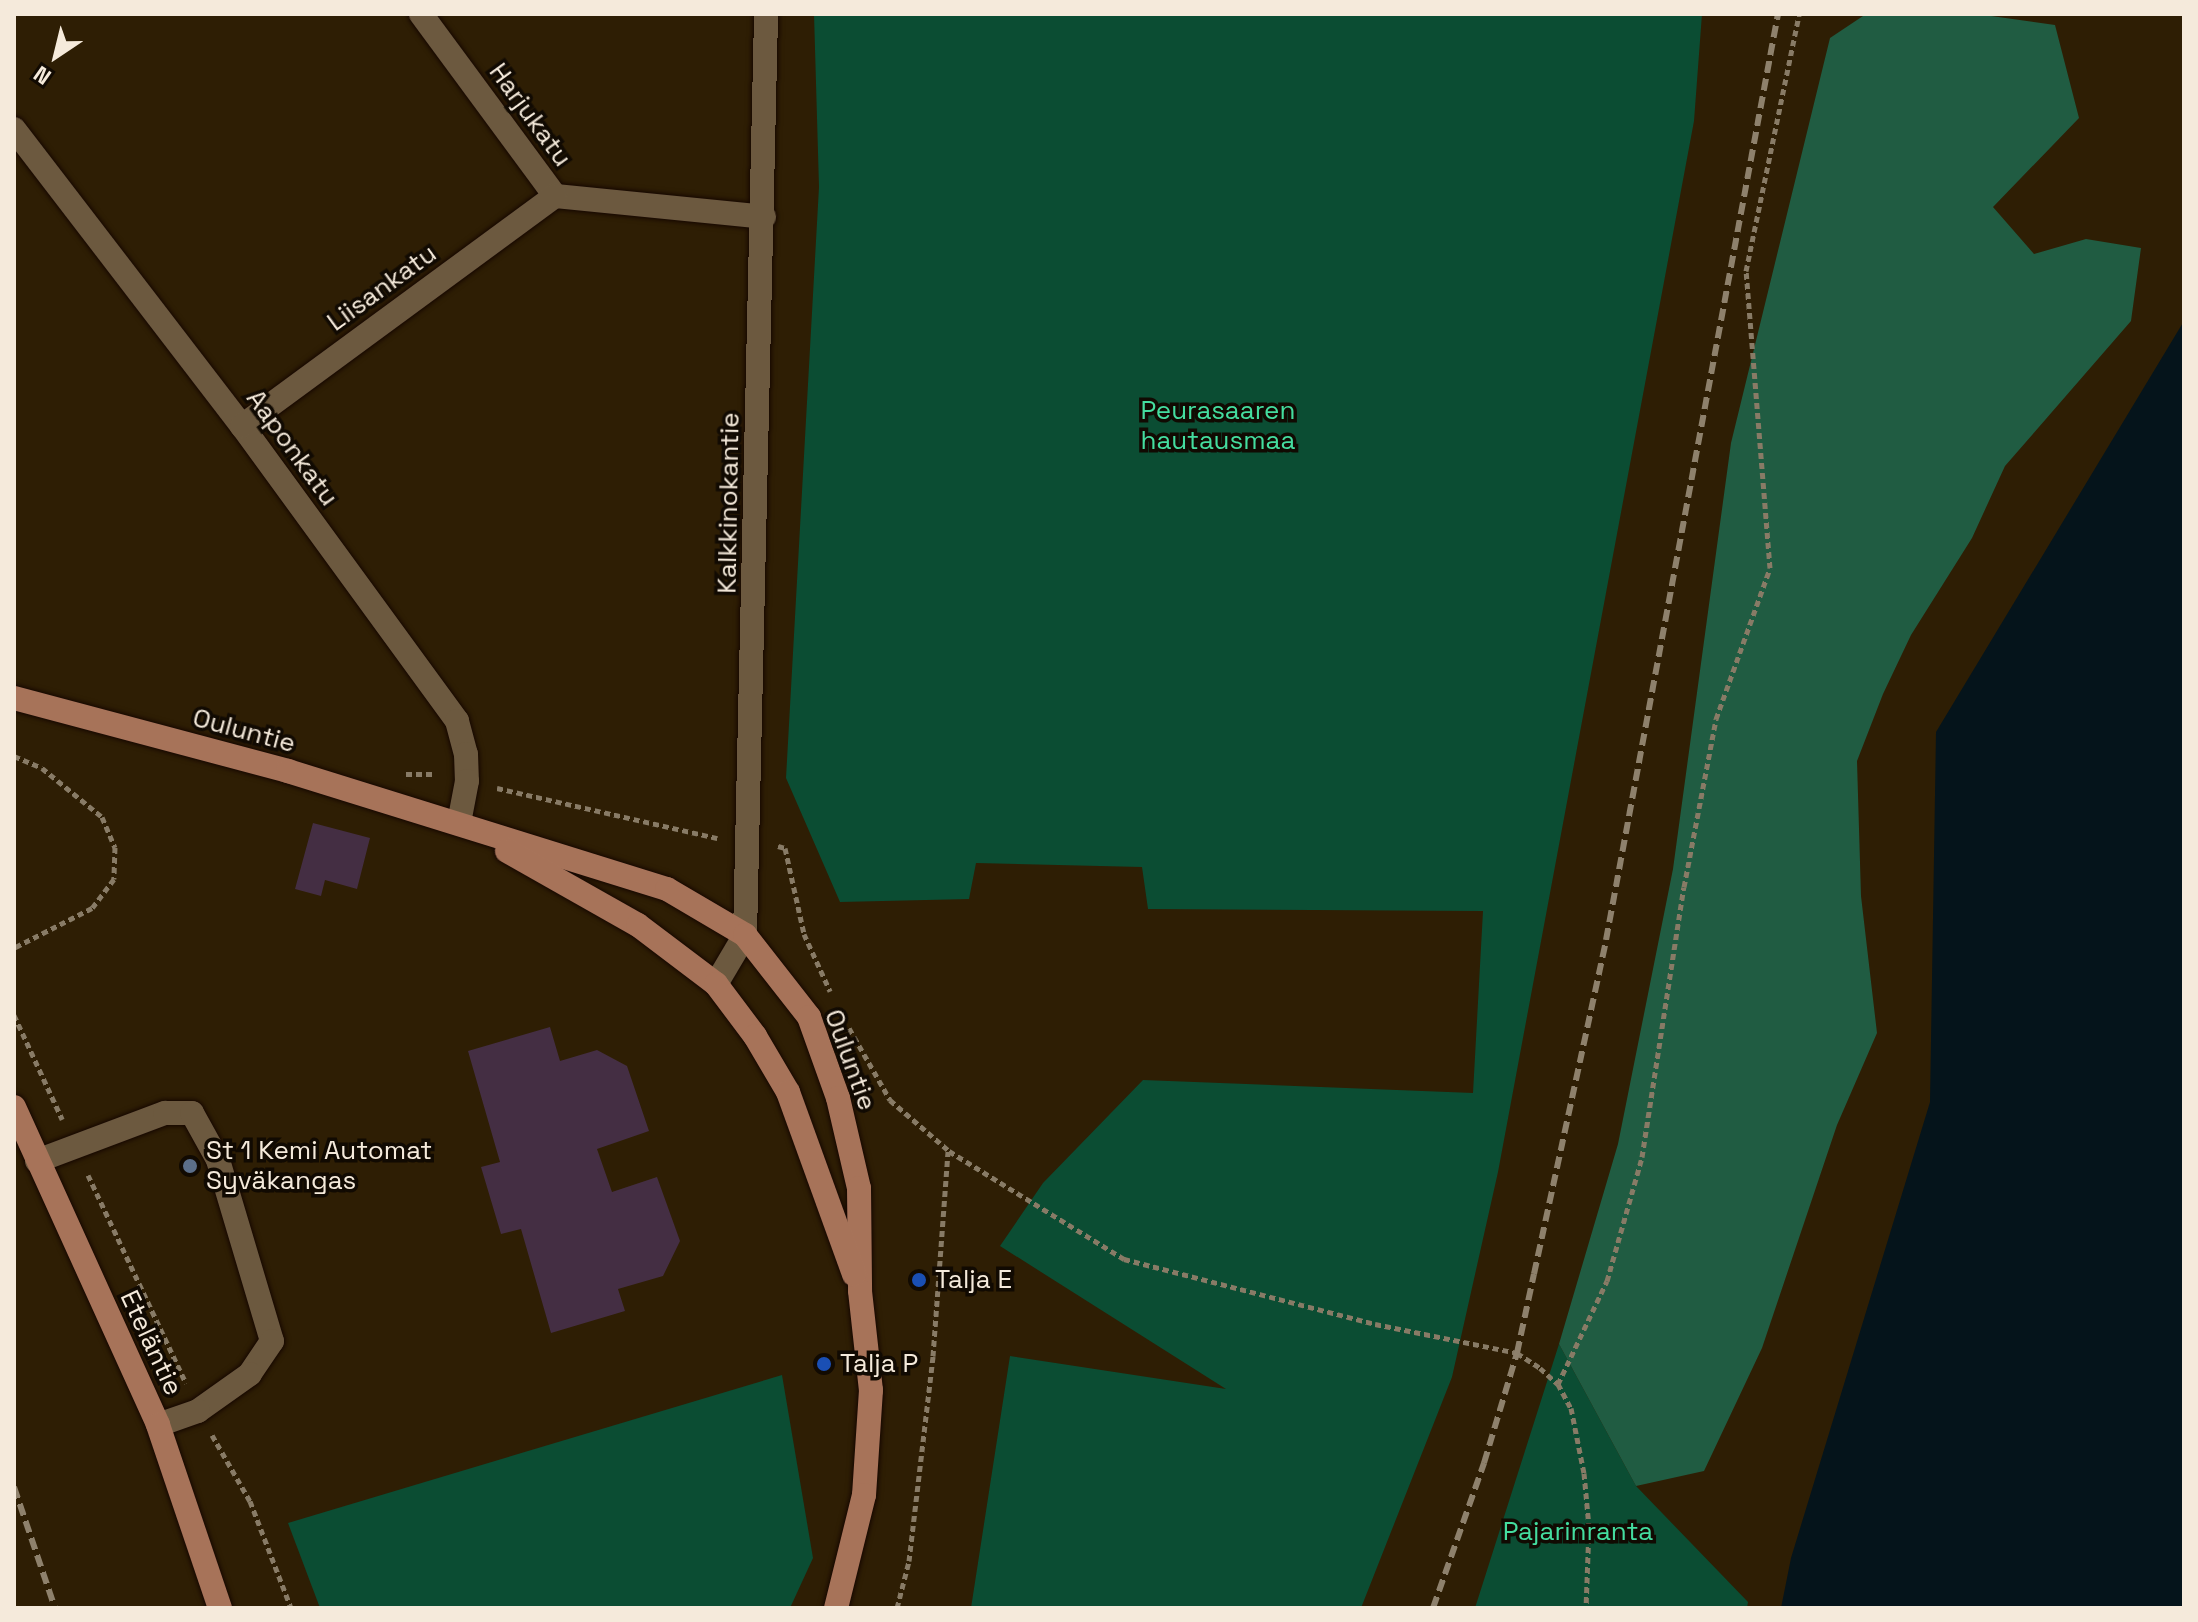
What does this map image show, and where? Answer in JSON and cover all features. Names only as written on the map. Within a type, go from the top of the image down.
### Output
[{"type":"main road","name":"Ouluntie","points":[[14,698],[288,771],[459,823],[562,859],[667,889],[745,935],[809,1017],[838,1098],[859,1188],[860,1291],[871,1390],[864,1495],[836,1608]]},
{"type":"main road","name":"Ouluntie","points":[[459,823],[638,925],[716,984],[755,1036],[788,1092],[860,1291]]},
{"type":"main road","name":"Eteläntie","points":[[14,1107],[158,1425],[220,1608]]},
{"type":"street","name":"Harjukatu","points":[[421,14],[555,196],[764,217]]},
{"type":"street","name":"Kalkkinokantie","points":[[716,984],[745,935],[764,217],[766,14]]},
{"type":"street","name":"Aaponkatu","points":[[14,129],[242,426],[457,721],[466,754],[467,781],[459,823]]},
{"type":"street","name":"Liisankatu","points":[[242,426],[555,196]]},
{"type":"street","points":[[37,1161],[165,1113],[192,1113],[218,1160],[272,1341],[250,1374],[198,1411],[158,1425]]},
{"type":"path","points":[[1558,1384],[1607,1281],[1642,1157],[1684,887],[1716,719],[1770,568],[1746,271],[1799,14]]},
{"type":"path","points":[[14,756],[42,768],[102,817],[115,847],[114,879],[92,908],[14,948]]},
{"type":"path","points":[[391,770],[435,773],[717,838],[749,837],[785,848],[804,934],[835,1002]]},
{"type":"path","points":[[14,1015],[198,1411],[250,1501],[291,1608]]},
{"type":"path","points":[[843,1018],[890,1100],[949,1151],[1124,1259],[1375,1324],[1517,1353],[1558,1384],[1571,1408],[1584,1473],[1589,1527],[1586,1608]]},
{"type":"path","points":[[897,1608],[909,1561],[933,1356],[949,1151]]},
{"type":"green space","name":"Peurasaaren hautausmaa","points":[[814,14],[1702,14],[1694,121],[1498,1172],[1452,1377],[1361,1608],[971,1608],[1010,1356],[1226,1389],[1000,1246],[1043,1183],[1143,1080],[1473,1093],[1483,911],[1148,909],[1142,867],[976,863],[969,899],[840,902],[786,778],[819,187]]},
{"type":"green space","points":[[1866,14],[1977,14],[2055,25],[2079,118],[1993,207],[2034,254],[2086,239],[2141,248],[2131,321],[2005,466],[1972,538],[1911,635],[1883,694],[1857,761],[1861,896],[1877,1033],[1837,1125],[1762,1348],[1704,1471],[1636,1486],[1559,1344],[1618,1144],[1673,869],[1731,443],[1830,38]]},
{"type":"green space","name":"Pajarinranta","points":[[1559,1344],[1636,1486],[1748,1602],[1747,1608],[1475,1608]]},
{"type":"green space","points":[[782,1375],[813,1558],[790,1608],[320,1608],[288,1523]]},
{"type":"shaded area","points":[[2184,321],[2184,1608],[1781,1608],[1791,1558],[1930,1102],[1936,732]]},
{"type":"building","points":[[313,823],[370,838],[357,889],[325,880],[321,896],[295,889]]},
{"type":"building","points":[[550,1027],[560,1061],[597,1050],[627,1066],[649,1131],[597,1149],[612,1192],[657,1177],[680,1241],[663,1276],[618,1289],[625,1311],[551,1333],[521,1229],[501,1234],[481,1167],[500,1162],[468,1051]]},
{"type":"railway","points":[[1433,1608],[1484,1463],[1517,1353],[1606,940],[1778,14]]},
{"type":"railway","points":[[14,1487],[55,1608]]},
{"type":"place","name":"St 1 Kemi Automat Syväkangas","points":[[190,1166]]},
{"type":"place","name":"Talja E","points":[[919,1280]]},
{"type":"place","name":"Talja P","points":[[824,1364]]}]
